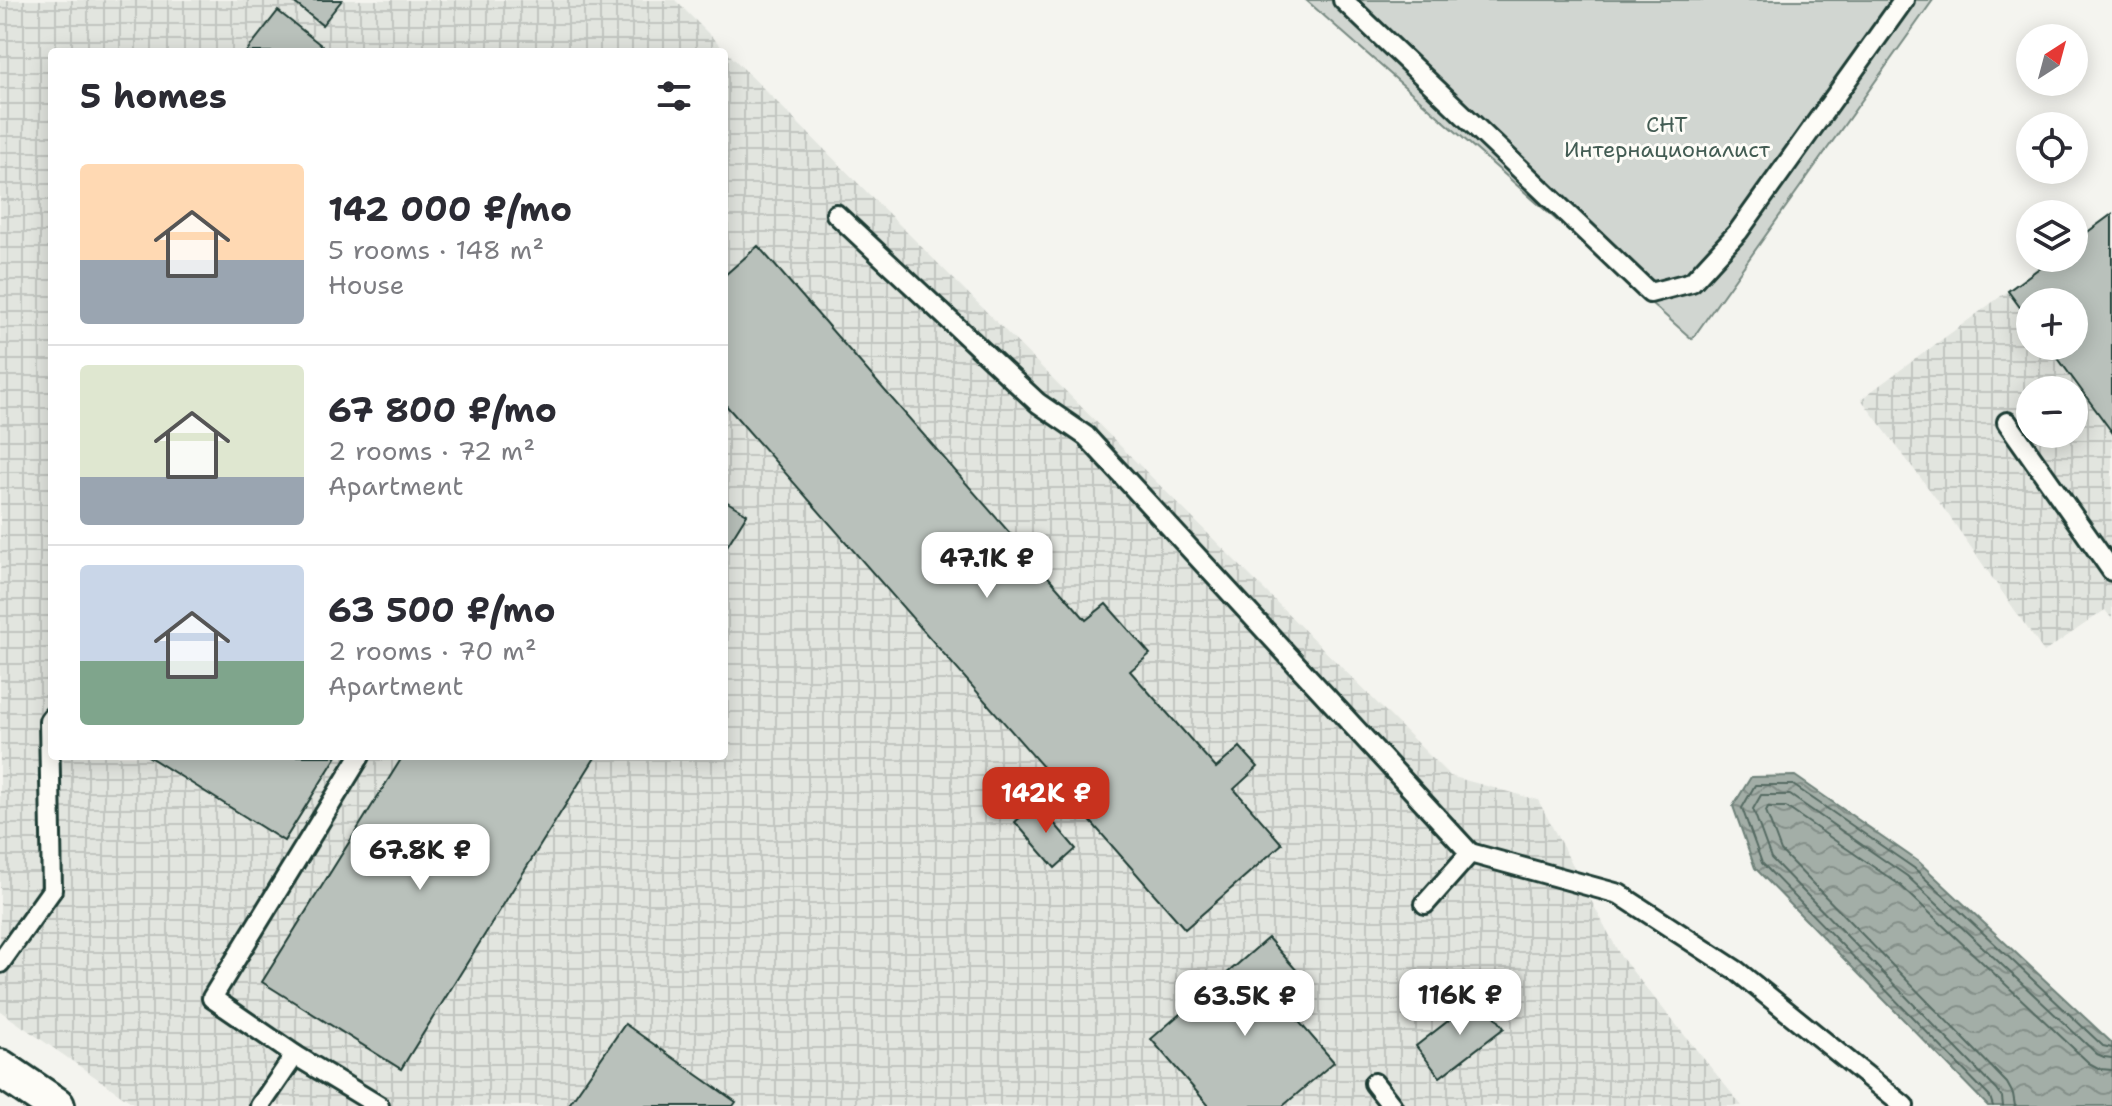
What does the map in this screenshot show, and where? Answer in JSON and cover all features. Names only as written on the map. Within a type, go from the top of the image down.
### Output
[{"type":"street","points":[[0,1068],[56,1106]]},
{"type":"lane","points":[[1354,4],[1650,293],[1692,282],[1738,232],[1904,0]]},
{"type":"lane","points":[[836,214],[1038,403],[1086,436],[1470,853],[1619,894],[1737,971],[1904,1106]]},
{"type":"lane","points":[[2007,422],[2112,571]]},
{"type":"lane","points":[[0,963],[52,890],[50,760]]},
{"type":"lane","points":[[358,760],[212,998],[295,1055],[379,1106]]},
{"type":"lane","points":[[1425,904],[1470,853]]},
{"type":"lane","points":[[260,1106],[295,1055]]},
{"type":"lane","points":[[1374,1083],[1392,1106]]},
{"type":"shaded area","points":[[0,0],[675,0],[723,48],[48,48],[48,760],[728,760],[728,53],[1450,776],[1538,800],[1621,957],[1742,1106],[137,1106],[0,1011]]},
{"type":"shaded area","points":[[2112,214],[2112,619],[2105,610],[2044,652],[1947,513],[1861,399],[2034,272],[2088,272],[2088,242]]},
{"type":"green space","name":"СНТ Интернационалист","points":[[1306,0],[1933,0],[1692,339]]},
{"type":"water","points":[[1795,776],[1919,862],[2112,1043],[2112,1106],[1988,1106],[1755,868],[1733,806],[1751,777]]},
{"type":"building","points":[[291,0],[342,0],[322,25]]},
{"type":"building","points":[[278,11],[325,48],[249,48]]},
{"type":"building","points":[[2112,214],[2112,432],[2088,399],[2088,376],[2071,376],[2059,360],[2088,360],[2088,288],[2016,288],[2016,302],[2008,291],[2034,272],[2088,272],[2088,232]]},
{"type":"building","points":[[758,246],[1086,620],[1106,604],[1150,654],[1130,671],[1216,768],[1240,747],[1258,767],[1234,789],[1282,844],[1185,929],[728,408],[728,272]]},
{"type":"building","points":[[728,502],[747,514],[728,545]]},
{"type":"building","points":[[154,760],[335,760],[284,841]]},
{"type":"building","points":[[401,760],[594,760],[401,1069],[262,982]]},
{"type":"building","points":[[1037,803],[1076,849],[1055,868],[1015,822]]},
{"type":"building","points":[[1268,938],[1298,972],[1274,993],[1334,1062],[1283,1106],[1209,1106],[1151,1039]]},
{"type":"building","points":[[1480,996],[1504,1028],[1440,1077],[1416,1046]]},
{"type":"building","points":[[625,1024],[736,1102],[733,1106],[568,1106]]}]
